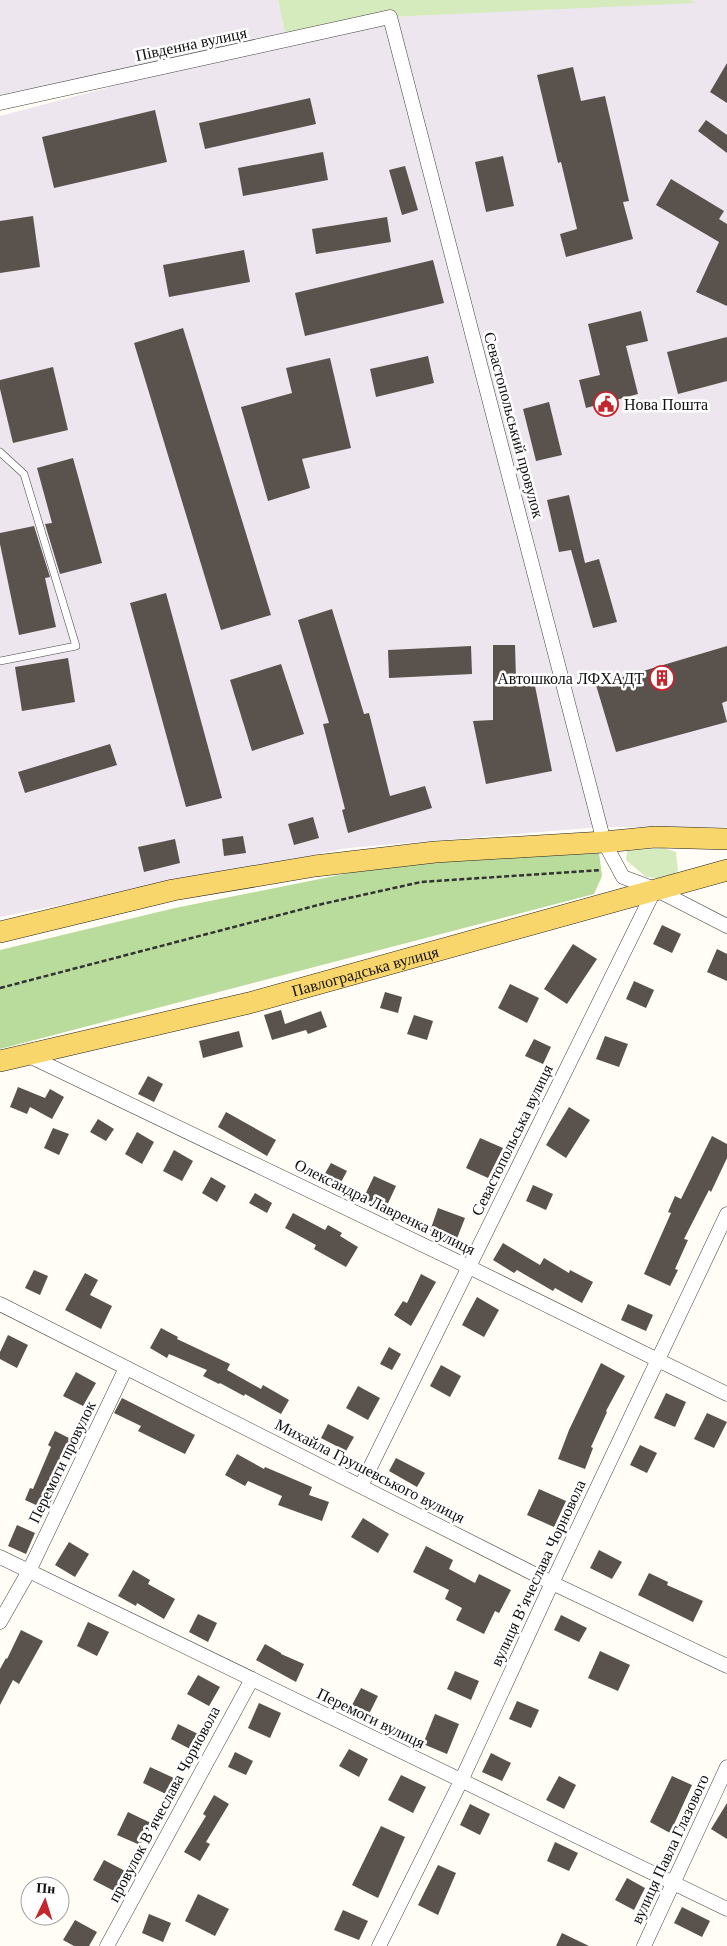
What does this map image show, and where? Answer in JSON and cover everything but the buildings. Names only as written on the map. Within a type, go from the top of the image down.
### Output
[{"type":"main road","points":[[0,932],[173,890],[315,866],[435,852],[604,842],[655,837],[727,839]]},
{"type":"main road","name":"Павлоградська вулиця","points":[[0,1061],[249,1003],[727,870]]},
{"type":"street","name":"Південна вулиця","points":[[0,103],[390,17]]},
{"type":"street","name":"Севастопольський провулок","points":[[390,17],[604,842],[623,877],[655,890],[727,926]]},
{"type":"street","name":"Севастопольська вулиця","points":[[361,1486],[655,890]]},
{"type":"street","name":"Олександра Лавренка вулиця","points":[[26,1054],[469,1267],[727,1394]]},
{"type":"street","name":"вулиця В’ячеслава Чорновола","points":[[379,1946],[460,1781],[727,1214]]},
{"type":"street","name":"Михайла Грушевського вулиця","points":[[0,1304],[552,1583],[727,1666]]},
{"type":"street","name":"Перемоги провулок","points":[[0,1622],[29,1572],[126,1368]]},
{"type":"street","name":"Перемоги вулиця","points":[[0,1557],[727,1909]]},
{"type":"street","name":"провулок В’ячеслава Чорновола","points":[[107,1946],[252,1679]]},
{"type":"street","name":"вулиця Павла Глазового","points":[[644,1946],[727,1766]]},
{"type":"lane","points":[[0,452],[24,474],[76,646],[0,661]]},
{"type":"path","points":[[0,988],[322,904],[421,882],[601,870]]},
{"type":"shaded area","points":[[0,0],[278,0],[287,40],[390,17],[695,2],[691,0],[727,0],[727,827],[600,827],[348,848],[0,917],[0,116],[270,45],[0,103]]},
{"type":"green space","points":[[278,0],[691,0],[696,3],[390,17],[287,41]]},
{"type":"green space","points":[[664,848],[676,852],[678,871],[668,879],[646,877],[626,860],[627,851]]},
{"type":"green space","points":[[599,853],[602,876],[594,894],[0,1049],[0,950],[175,908],[409,861]]},
{"type":"place","name":"Нова Пошта","points":[[606,404]]},
{"type":"place","name":"Автошкола ЛФХАДТ","points":[[662,678]]}]
